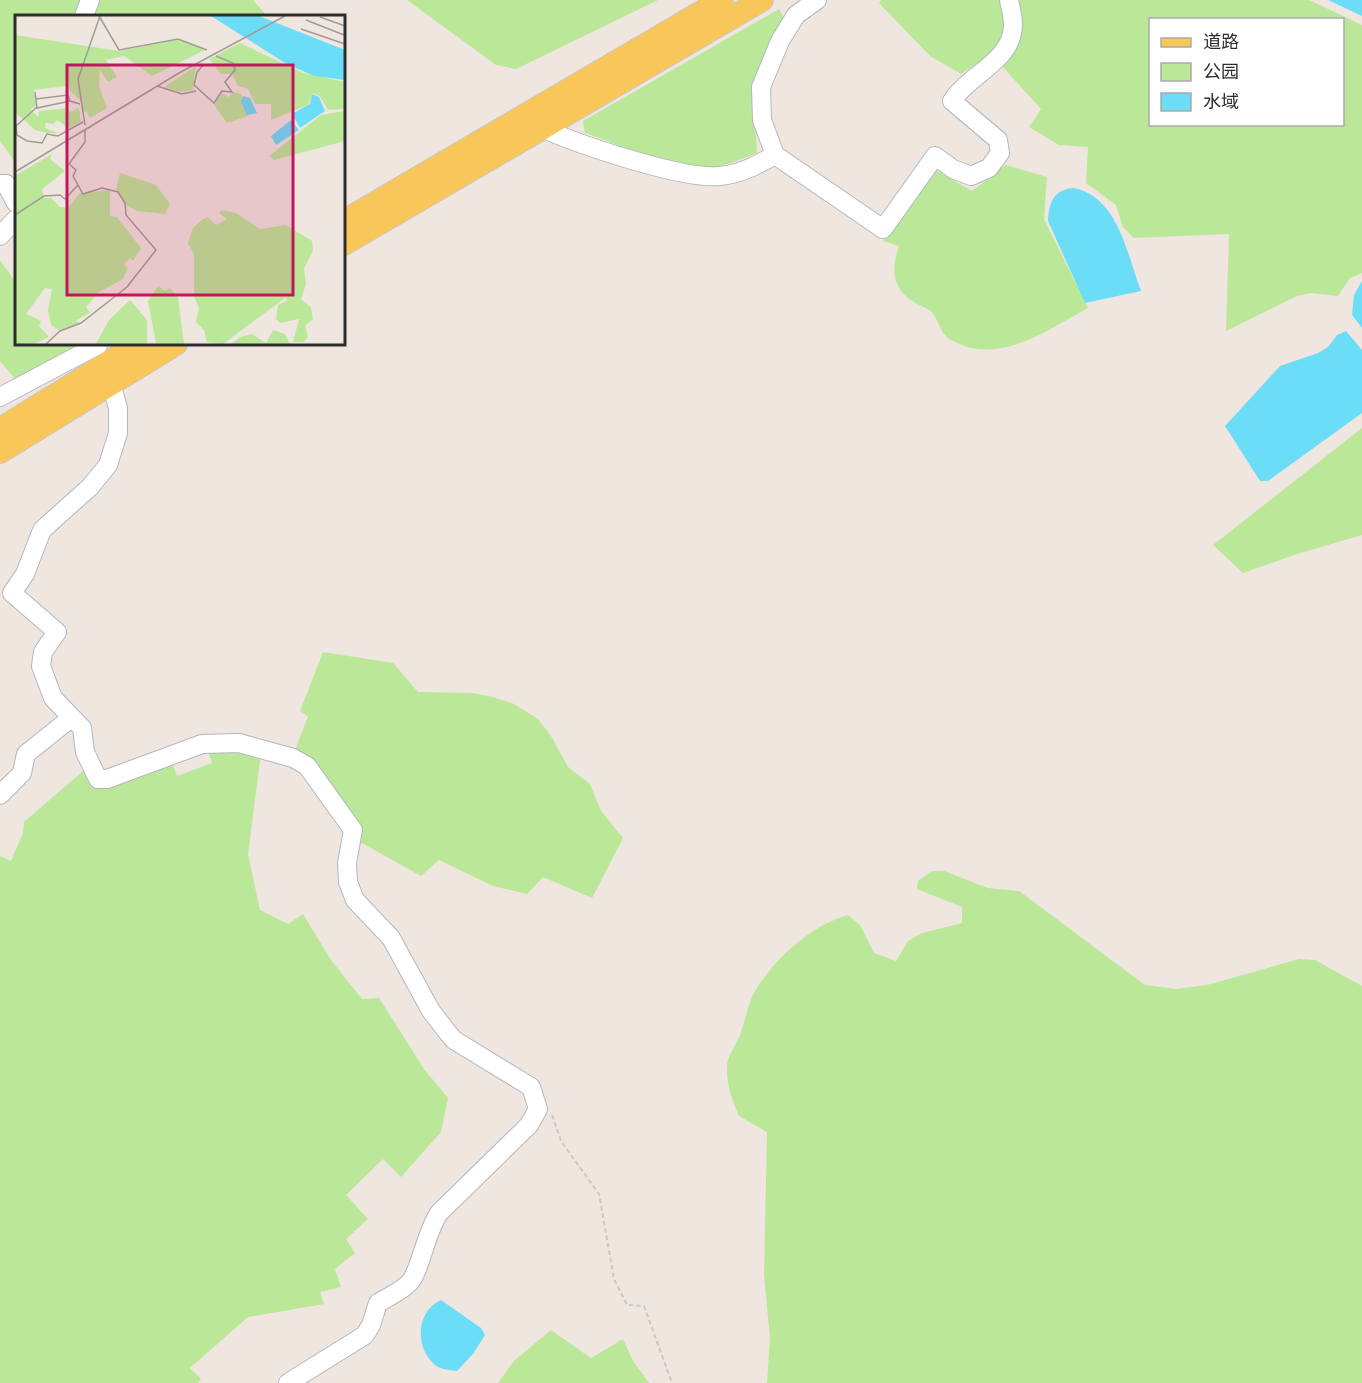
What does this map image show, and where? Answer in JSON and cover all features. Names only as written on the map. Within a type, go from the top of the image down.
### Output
[{"type":"main road","points":[[345,220],[722,0]]},
{"type":"main road","points":[[345,243],[762,0]]},
{"type":"main road","points":[[0,429],[103,358],[136,345]]},
{"type":"main road","points":[[0,452],[103,358],[171,345]]},
{"type":"street","points":[[84,15],[90,0]]},
{"type":"street","points":[[816,0],[796,15],[780,41],[761,87],[762,120],[775,155],[883,229],[935,156],[967,175],[976,175],[989,168],[1000,153],[1001,144],[952,100],[962,87],[998,57],[1012,37],[1013,23],[1009,0]]},
{"type":"street","points":[[542,128],[570,140],[695,176],[732,174],[747,170],[775,155]]},
{"type":"street","points":[[0,184],[6,184],[15,201]]},
{"type":"street","points":[[0,236],[15,220]]},
{"type":"street","points":[[0,397],[103,358],[118,408],[118,433],[108,465],[90,487],[42,530],[25,574],[12,593],[57,632],[43,652],[41,666],[53,698],[82,728],[85,752],[98,778],[102,780],[192,747],[216,742],[239,743],[293,758],[307,766],[352,830],[347,863],[350,892],[391,938],[431,1011],[454,1040],[531,1087],[537,1104],[537,1114],[529,1125],[439,1214],[431,1226],[412,1278],[406,1286],[378,1303],[365,1335],[288,1383]]},
{"type":"street","points":[[0,795],[22,773],[26,754],[71,718]]},
{"type":"path","points":[[551,1113],[561,1141],[599,1194],[603,1227],[609,1239],[618,1288],[627,1305],[644,1306],[672,1383]]},
{"type":"green space","points":[[0,0],[253,0],[266,15],[15,15],[15,162],[0,141]]},
{"type":"green space","points":[[407,0],[658,0],[516,69],[496,65]]},
{"type":"green space","points":[[881,0],[1309,0],[1362,25],[1362,273],[1350,278],[1338,296],[1311,293],[1297,296],[1226,331],[1229,234],[1134,238],[1123,227],[1116,205],[1086,183],[1088,147],[1059,145],[1029,127],[1041,109],[991,54],[961,74],[930,56],[879,3]]},
{"type":"green space","points":[[779,9],[785,19],[755,119],[757,153],[723,165],[697,167],[665,161],[585,133],[583,121]]},
{"type":"green space","points":[[1006,165],[1047,177],[1044,219],[1088,308],[1039,335],[1004,348],[969,347],[947,337],[930,311],[901,291],[897,284],[894,267],[899,246],[883,241],[932,168],[972,191]]},
{"type":"green space","points":[[0,260],[15,282],[15,345],[83,345],[16,380],[0,361]]},
{"type":"green space","points":[[1362,428],[1362,535],[1243,573],[1213,545]]},
{"type":"green space","points":[[323,652],[393,663],[418,692],[472,693],[493,697],[514,704],[538,719],[551,736],[568,767],[590,784],[601,811],[623,838],[592,898],[543,877],[527,894],[493,886],[439,860],[421,876],[360,842],[294,753],[308,716],[300,711]]},
{"type":"green space","points":[[207,747],[261,753],[248,854],[260,910],[288,924],[303,914],[331,960],[362,999],[379,998],[424,1069],[448,1098],[441,1132],[401,1177],[383,1159],[346,1195],[368,1219],[346,1239],[355,1253],[335,1269],[341,1287],[320,1292],[324,1304],[248,1317],[190,1368],[201,1379],[198,1383],[0,1383],[0,856],[11,861],[23,833],[24,822],[83,771],[94,787],[171,760],[177,776],[212,763]]},
{"type":"green space","points":[[932,871],[944,871],[988,888],[1019,891],[1145,985],[1176,989],[1207,985],[1299,959],[1315,960],[1362,986],[1362,1383],[767,1383],[770,1338],[764,1275],[767,1132],[739,1116],[728,1083],[729,1057],[741,1032],[754,993],[762,981],[782,956],[820,927],[848,915],[860,925],[874,953],[896,961],[908,941],[922,933],[962,923],[962,907],[917,889],[918,881]]},
{"type":"green space","points":[[551,1330],[591,1358],[623,1339],[633,1361],[649,1383],[498,1383],[514,1361]]},
{"type":"water","points":[[1328,0],[1362,0],[1362,16]]},
{"type":"water","points":[[1073,188],[1088,193],[1101,202],[1111,214],[1125,244],[1141,291],[1085,303],[1048,221],[1053,198],[1061,191]]},
{"type":"water","points":[[1362,281],[1362,328],[1352,315],[1354,295]]},
{"type":"water","points":[[1346,331],[1362,350],[1362,413],[1268,481],[1260,481],[1225,426],[1280,366],[1318,353],[1328,347],[1337,335]]},
{"type":"water","points":[[441,1300],[481,1328],[485,1335],[473,1354],[457,1371],[438,1367],[430,1360],[422,1342],[422,1323],[426,1313]]}]
